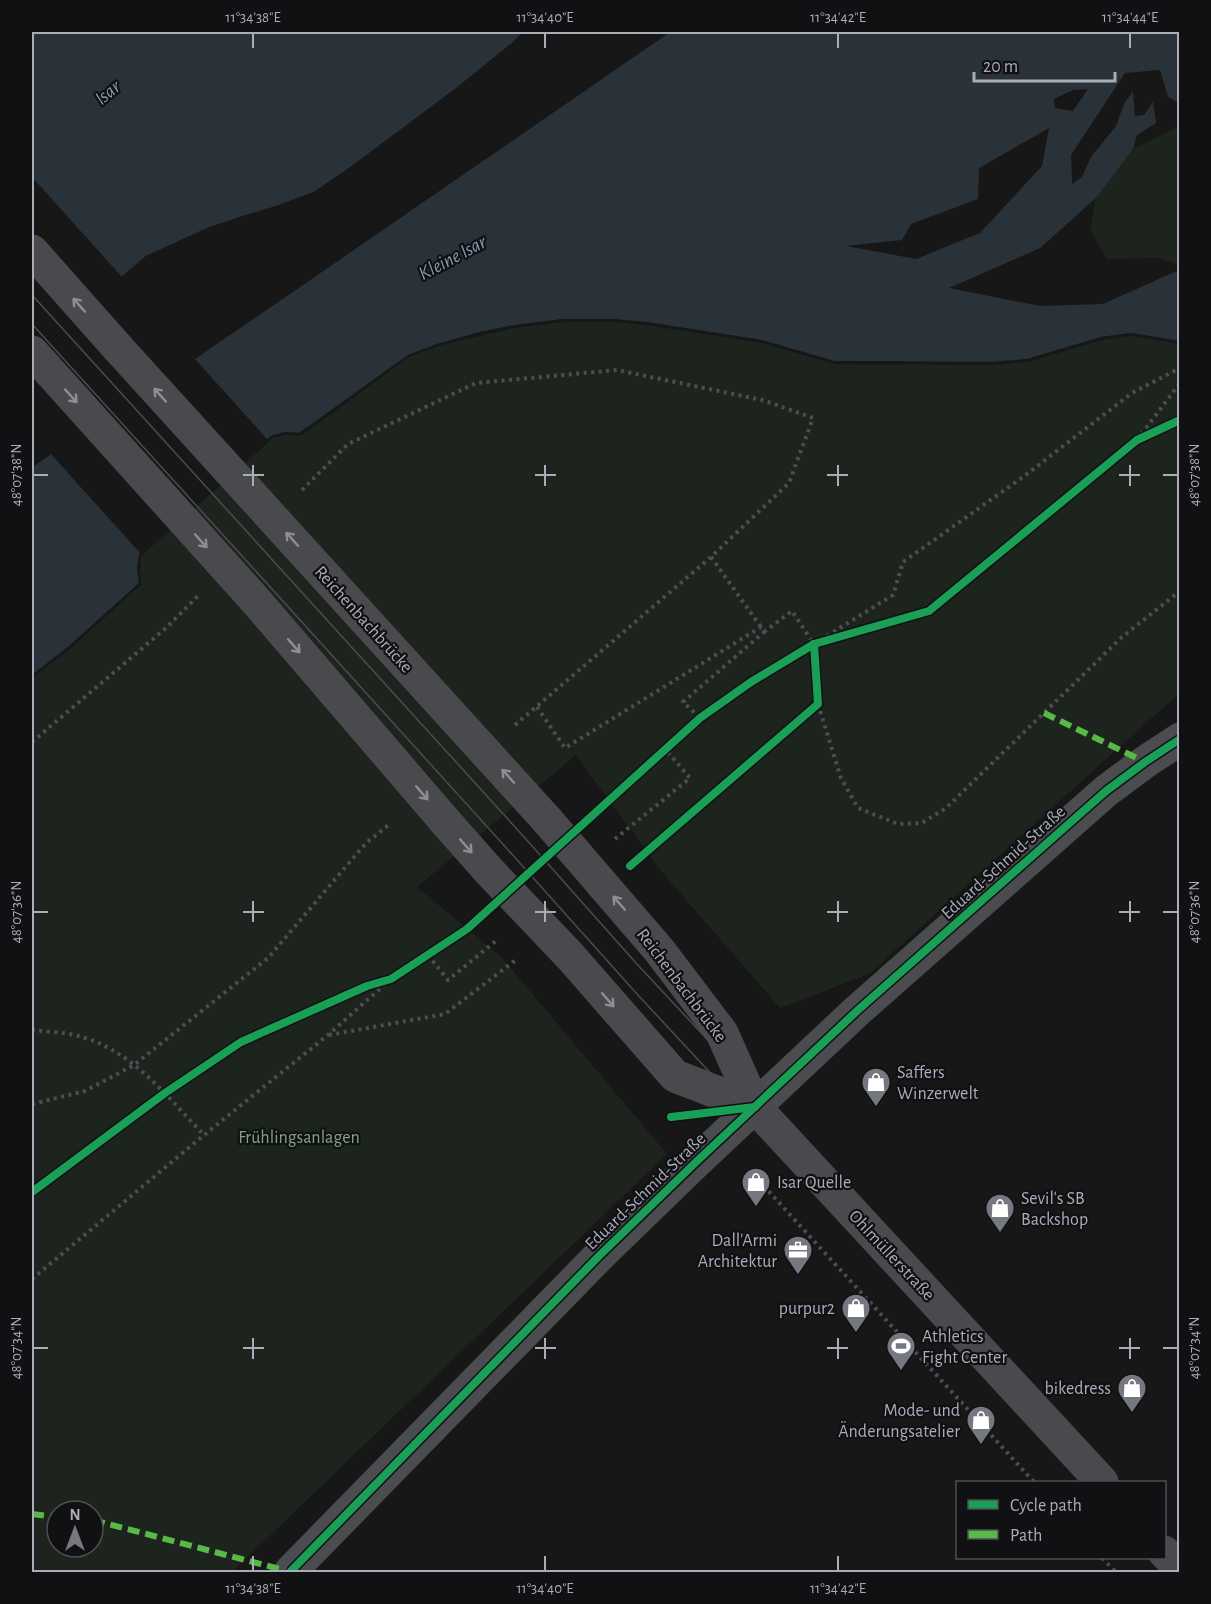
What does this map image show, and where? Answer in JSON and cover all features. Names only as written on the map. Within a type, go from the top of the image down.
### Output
[{"type":"main road","name":"Reichenbachbrücke","points":[[32,251],[547,820],[659,950],[722,1032],[755,1107]]},
{"type":"main road","points":[[32,352],[256,601],[489,872],[570,956],[675,1077],[755,1107]]},
{"type":"main road","name":"Ohlmüllerstraße","points":[[755,1107],[1101,1481]]},
{"type":"main road","points":[[1166,1554],[1179,1568]]},
{"type":"street","name":"Eduard-Schmid-Straße","points":[[290,1572],[599,1256],[858,1010],[1106,790],[1179,739]]},
{"type":"path","points":[[814,644],[893,595],[903,562],[1023,477],[1132,393],[1179,368]]},
{"type":"path","points":[[298,494],[348,444],[476,383],[617,370],[762,400],[813,418],[789,483],[711,557],[510,729]]},
{"type":"path","points":[[1128,448],[1137,440],[1179,384]]},
{"type":"path","points":[[1137,440],[1158,430]]},
{"type":"path","points":[[711,557],[764,632]]},
{"type":"path","points":[[818,704],[841,778],[858,808],[898,824],[922,823],[946,808],[1122,637],[1179,591]]},
{"type":"path","points":[[32,742],[166,628],[199,595]]},
{"type":"path","points":[[700,718],[683,702],[764,632],[792,611],[814,644]]},
{"type":"path","points":[[537,707],[565,748],[761,627]]},
{"type":"path","points":[[814,644],[848,634]]},
{"type":"path","points":[[610,843],[690,778],[665,749]]},
{"type":"path","points":[[32,1104],[85,1091],[134,1065],[268,958],[366,843],[393,822]]},
{"type":"path","points":[[428,955],[448,980],[500,938]]},
{"type":"path","points":[[328,1035],[445,1014],[518,958]]},
{"type":"path","points":[[32,1279],[328,1035],[391,979]]},
{"type":"path","points":[[375,984],[391,979]]},
{"type":"path","points":[[32,1030],[82,1036],[114,1050],[165,1093],[204,1135]]},
{"type":"path","points":[[156,1100],[175,1087]]},
{"type":"path","points":[[712,1147],[762,1184],[879,1315],[1033,1481]]},
{"type":"path","points":[[1104,1559],[1116,1572]]},
{"type":"green space","points":[[1179,126],[1179,265],[1159,258],[1107,259],[1090,230],[1096,198],[1133,149]]},
{"type":"green space","name":"Frühlingsanlagen","points":[[612,319],[762,340],[834,361],[904,362],[1131,333],[1179,341],[1179,695],[869,974],[780,1008],[661,871],[576,755],[417,887],[503,959],[667,1154],[232,1572],[32,1572],[32,675],[68,647],[139,554],[271,436],[285,432],[300,433],[408,355],[437,344],[514,325]]},
{"type":"water","name":"Isar","points":[[32,32],[523,32],[455,89],[314,192],[207,228],[146,256],[32,352]]},
{"type":"water","name":"Kleine Isar","points":[[670,32],[1179,32],[1179,103],[1168,97],[1160,70],[1125,73],[1071,155],[1072,184],[1082,177],[1091,157],[1116,126],[1124,104],[1133,91],[1135,116],[1144,115],[1153,102],[1156,123],[1137,135],[1133,149],[1096,198],[1040,248],[949,288],[1040,306],[1103,304],[1179,270],[1179,341],[1131,333],[1101,337],[1027,359],[991,362],[834,361],[762,340],[646,322],[563,319],[480,332],[437,344],[408,355],[299,433],[285,432],[271,436],[139,554],[137,568],[139,583],[68,647],[32,675],[32,467],[268,309]],"holes":[[[1088,89],[1073,111],[1055,108],[1054,99],[1073,90]],[[1049,128],[1042,166],[980,233],[916,259],[846,246],[902,240],[911,224],[978,199],[979,168]]]},
{"type":"pier","points":[[523,32],[526,32],[514,45],[457,92],[315,195],[209,231],[148,259],[32,355],[32,177],[122,277],[146,256],[207,228],[314,192],[455,89]]},
{"type":"pier","points":[[664,32],[670,32],[195,359],[267,439],[285,432],[300,433],[408,355],[480,332],[563,319],[646,322],[762,340],[834,361],[991,362],[1027,359],[1101,337],[1131,333],[1179,341],[1179,344],[1131,336],[1102,340],[1028,362],[992,365],[834,364],[762,343],[646,325],[564,322],[514,328],[438,346],[409,357],[301,436],[285,435],[273,438],[141,556],[141,585],[70,649],[32,678],[32,675],[68,647],[139,583],[137,568],[140,553],[51,454],[32,467],[32,463],[266,307]]},
{"type":"tram line","points":[[32,295],[636,963],[872,1216],[1113,1481]]},
{"type":"tram line","points":[[32,324],[637,994],[1088,1481]]},
{"type":"tram line","points":[[1166,1540],[1180,1554]]},
{"type":"tram line","points":[[1157,1559],[1170,1572]]},
{"type":"marked path","points":[[1044,713],[1145,762]]},
{"type":"marked path","points":[[32,1514],[45,1516]]},
{"type":"marked path","points":[[105,1523],[291,1572]]},
{"type":"cycle path","points":[[32,1192],[165,1093],[241,1042],[367,986],[391,979],[467,929],[700,718],[751,682],[814,644],[929,611],[1137,440],[1180,420]]},
{"type":"cycle path","points":[[630,866],[818,704],[814,644]]},
{"type":"cycle path","points":[[290,1572],[599,1256],[858,1010],[1106,791],[1180,739]]},
{"type":"cycle path","points":[[671,1117],[755,1107]]},
{"type":"place","name":"Saffers Winzerwelt","points":[[876,1108]]},
{"type":"place","name":"Isar Quelle","points":[[756,1208]]},
{"type":"place","name":"Sevil's SB Backshop","points":[[1000,1234]]},
{"type":"place","name":"Dall'Armi Architektur","points":[[798,1276]]},
{"type":"place","name":"purpur2","points":[[856,1334]]},
{"type":"place","name":"Athletics Fight Center","points":[[901,1372]]},
{"type":"place","name":"bikedress","points":[[1132,1414]]},
{"type":"place","name":"Mode- und Änderungsatelier","points":[[981,1446]]}]
